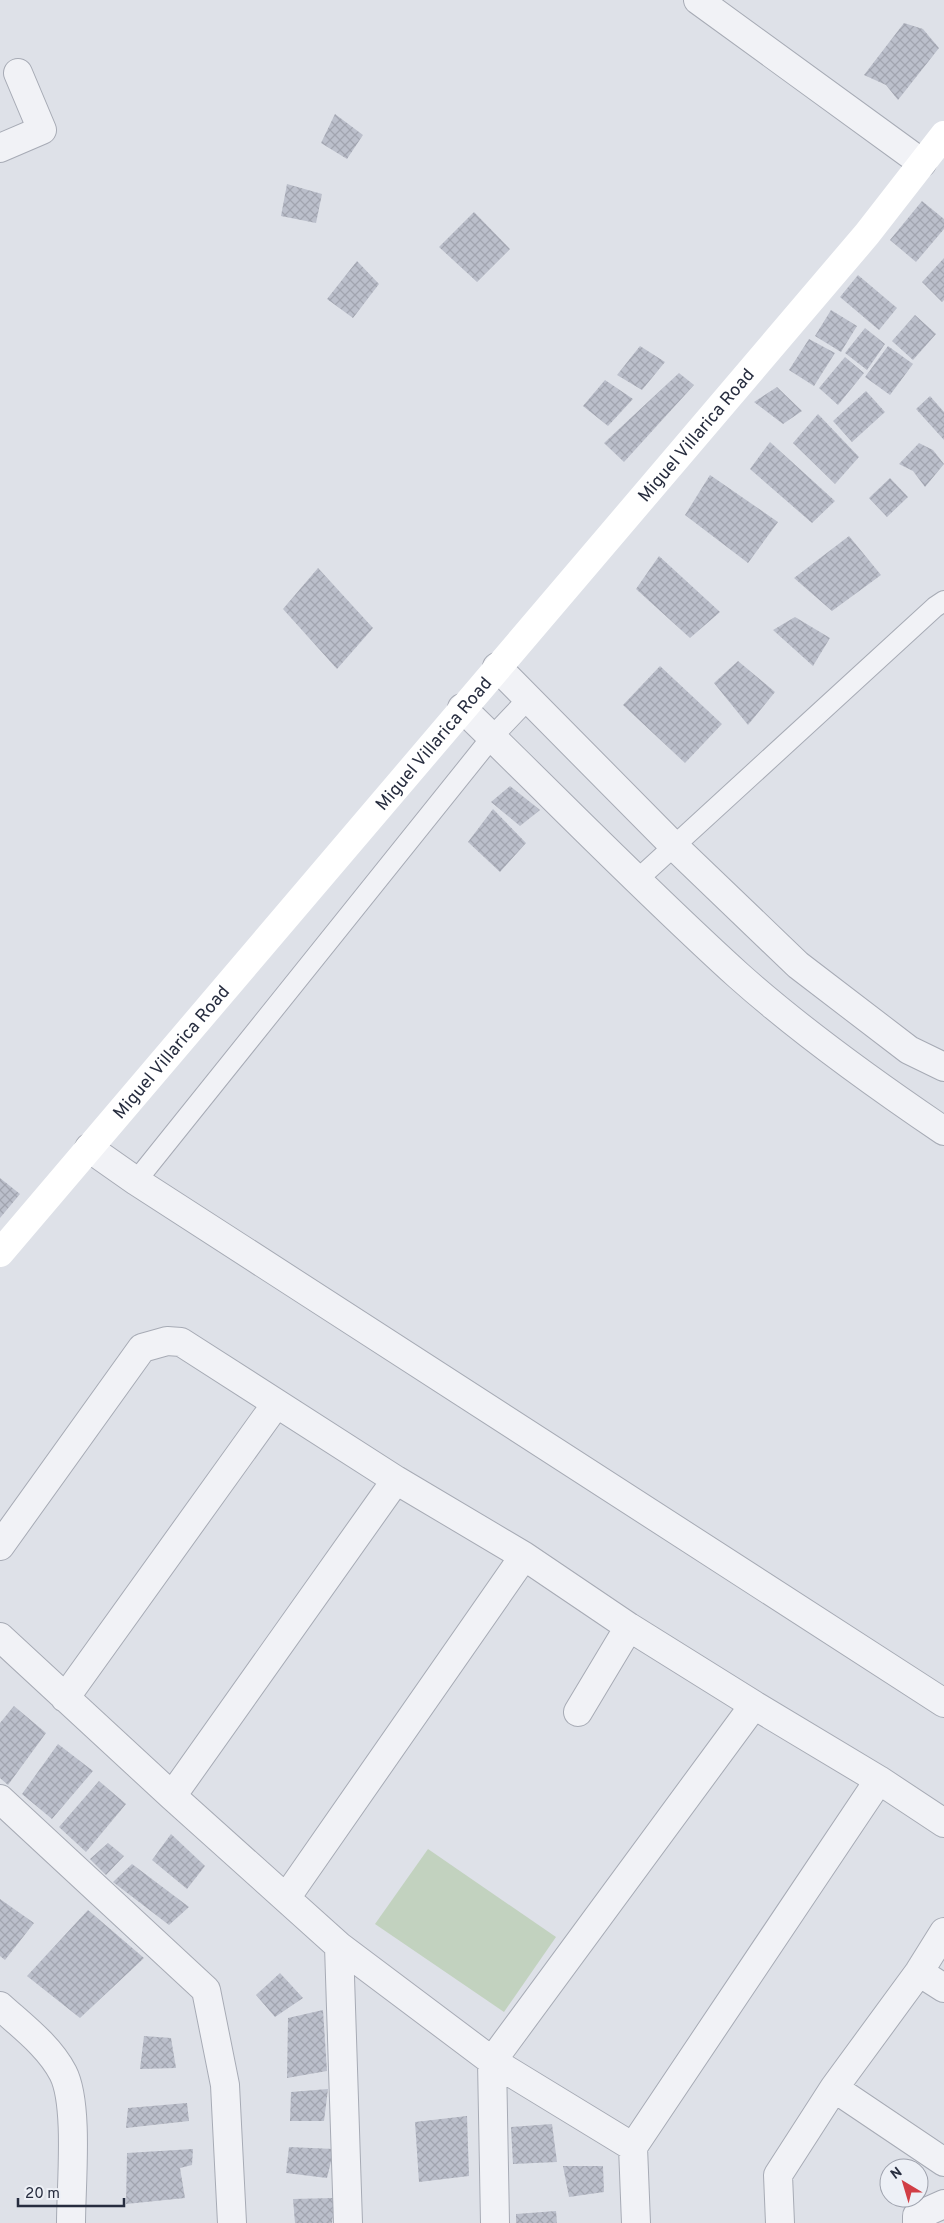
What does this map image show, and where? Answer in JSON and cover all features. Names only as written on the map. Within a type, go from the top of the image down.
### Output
[{"type":"main road","name":"Miguel Villarica Road","points":[[0,1253],[462,708],[868,234],[944,135]]},
{"type":"street","points":[[698,0],[922,163]]},
{"type":"street","points":[[0,148],[42,130],[18,73]]},
{"type":"street","points":[[497,667],[675,847],[798,965],[910,1050],[944,1067]]},
{"type":"street","points":[[462,708],[637,880],[740,977],[839,1059],[944,1131]]},
{"type":"street","points":[[89,1148],[136,1181],[944,1703]]},
{"type":"street","points":[[0,1546],[142,1348],[167,1340],[181,1342],[396,1480],[524,1556],[629,1627],[944,1822]]},
{"type":"street","points":[[65,1698],[276,1404]]},
{"type":"street","points":[[172,1796],[396,1480]]},
{"type":"street","points":[[286,1898],[524,1556]]},
{"type":"street","points":[[578,1712],[629,1627]]},
{"type":"street","points":[[0,1637],[172,1796],[339,1946],[492,2061],[633,2147]]},
{"type":"street","points":[[495,2223],[492,2061],[754,1705]]},
{"type":"street","points":[[636,2223],[633,2147],[879,1780]]},
{"type":"street","points":[[0,1798],[206,1990],[225,2086],[232,2223]]},
{"type":"street","points":[[780,2223],[778,2175],[834,2088],[919,1972],[944,1932]]},
{"type":"street","points":[[339,1946],[348,2223]]},
{"type":"street","points":[[919,1972],[944,1988]]},
{"type":"street","points":[[0,2006],[44,2046],[64,2074],[72,2106],[71,2223]]},
{"type":"street","points":[[834,2088],[944,2162]]},
{"type":"street","points":[[917,2223],[917,2216],[944,2204]]},
{"type":"lane","points":[[637,880],[935,607],[944,601]]},
{"type":"lane","points":[[136,1181],[492,737],[528,699]]},
{"type":"green space","points":[[428,1849],[556,1937],[504,2012],[375,1924]]},
{"type":"building","points":[[904,23],[923,29],[939,48],[898,100],[886,85],[864,75]]},
{"type":"building","points":[[335,114],[363,135],[347,159],[321,143]]},
{"type":"building","points":[[287,184],[322,194],[316,223],[281,216]]},
{"type":"building","points":[[922,201],[944,219],[944,229],[916,262],[890,240]]},
{"type":"building","points":[[474,212],[510,249],[477,282],[439,247]]},
{"type":"building","points":[[944,258],[944,300],[942,302],[922,282]]},
{"type":"building","points":[[357,261],[379,284],[353,318],[327,299]]},
{"type":"building","points":[[858,275],[897,308],[879,330],[840,297]]},
{"type":"building","points":[[831,310],[857,326],[841,352],[815,336]]},
{"type":"building","points":[[915,315],[936,334],[913,360],[892,341]]},
{"type":"building","points":[[865,328],[885,344],[867,370],[845,353]]},
{"type":"building","points":[[809,339],[835,353],[814,386],[789,370]]},
{"type":"building","points":[[640,346],[665,362],[642,390],[617,375]]},
{"type":"building","points":[[888,346],[913,364],[890,395],[865,377]]},
{"type":"building","points":[[845,357],[864,373],[838,405],[819,388]]},
{"type":"building","points":[[679,373],[694,385],[624,462],[604,443]]},
{"type":"building","points":[[605,380],[633,399],[608,426],[583,406]]},
{"type":"building","points":[[777,387],[802,411],[783,424],[754,402]]},
{"type":"building","points":[[866,391],[885,412],[852,442],[833,421]]},
{"type":"building","points":[[930,396],[944,412],[944,440],[916,409]]},
{"type":"building","points":[[818,414],[859,457],[835,484],[793,443]]},
{"type":"building","points":[[770,442],[835,501],[812,523],[750,469]]},
{"type":"building","points":[[919,443],[933,450],[944,464],[925,487],[913,471],[899,464]]},
{"type":"building","points":[[710,475],[778,522],[748,563],[685,515]]},
{"type":"building","points":[[890,478],[908,497],[887,517],[869,498]]},
{"type":"building","points":[[849,536],[881,575],[832,611],[794,578]]},
{"type":"building","points":[[659,556],[720,612],[690,638],[636,589]]},
{"type":"building","points":[[318,568],[373,628],[337,669],[283,609]]},
{"type":"building","points":[[795,617],[830,638],[813,666],[773,630]]},
{"type":"building","points":[[738,661],[775,692],[748,725],[714,683]]},
{"type":"building","points":[[660,666],[722,724],[685,763],[623,705]]},
{"type":"building","points":[[510,786],[540,810],[520,826],[491,802]]},
{"type":"building","points":[[493,809],[526,843],[500,872],[468,842]]},
{"type":"building","points":[[0,1178],[20,1194],[0,1218]]},
{"type":"building","points":[[14,1706],[46,1733],[8,1785],[0,1778],[0,1723]]},
{"type":"building","points":[[58,1744],[93,1771],[52,1819],[22,1794]]},
{"type":"building","points":[[99,1781],[126,1804],[86,1852],[59,1827]]},
{"type":"building","points":[[171,1834],[205,1866],[187,1889],[152,1860]]},
{"type":"building","points":[[108,1843],[124,1856],[106,1875],[90,1859]]},
{"type":"building","points":[[132,1864],[189,1907],[169,1925],[113,1882]]},
{"type":"building","points":[[0,1899],[34,1923],[5,1960],[0,1956]]},
{"type":"building","points":[[88,1910],[144,1958],[80,2018],[27,1976]]},
{"type":"building","points":[[280,1973],[303,1998],[275,2017],[256,1995]]},
{"type":"building","points":[[323,2010],[327,2071],[287,2078],[288,2018]]},
{"type":"building","points":[[144,2036],[171,2038],[176,2068],[140,2069]]},
{"type":"building","points":[[328,2089],[324,2121],[290,2121],[291,2092]]},
{"type":"building","points":[[187,2103],[189,2121],[126,2128],[128,2108]]},
{"type":"building","points":[[467,2116],[469,2176],[419,2182],[415,2122]]},
{"type":"building","points":[[552,2124],[557,2162],[513,2164],[511,2127]]},
{"type":"building","points":[[289,2147],[334,2149],[327,2178],[286,2173]]},
{"type":"building","points":[[193,2149],[192,2165],[180,2168],[185,2198],[126,2204],[127,2153]]},
{"type":"building","points":[[563,2166],[603,2166],[604,2192],[569,2197]]},
{"type":"building","points":[[335,2198],[332,2223],[295,2223],[293,2199]]},
{"type":"building","points":[[556,2211],[557,2223],[516,2223],[516,2214]]}]
